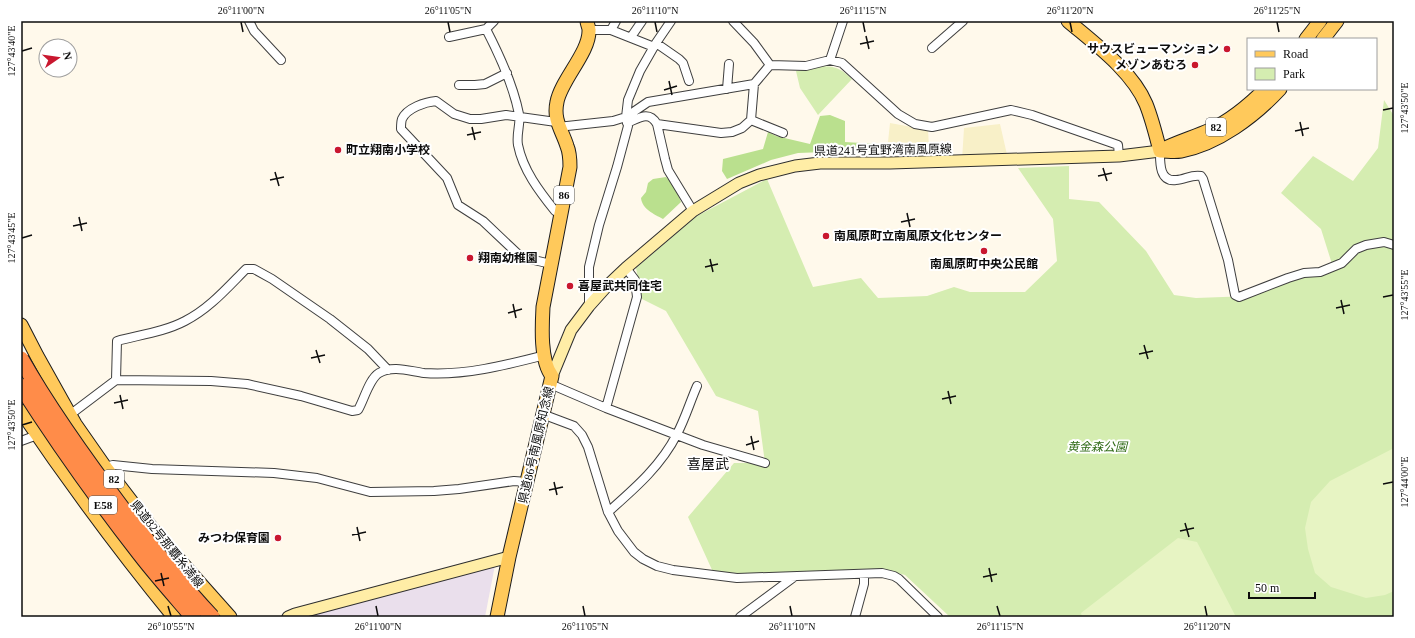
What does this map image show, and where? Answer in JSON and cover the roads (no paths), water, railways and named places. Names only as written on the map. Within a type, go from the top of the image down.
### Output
[{"type":"highway","name":"E58","points":[[21,359],[32,379],[105,486],[152,546],[212,617]]},
{"type":"highway","name":"E58","points":[[21,386],[58,444],[94,494],[141,555],[193,617]]},
{"type":"main road","points":[[1068,21],[1118,65],[1139,92],[1146,104],[1160,151]]},
{"type":"main road","points":[[1307,38],[1320,21]]},
{"type":"main road","points":[[1325,38],[1337,21]]},
{"type":"main road","name":"県道86号南風原知念線","points":[[497,617],[509,557],[551,380],[547,368],[542,328],[543,307],[570,167],[570,155],[557,124],[555,113],[560,92],[588,37],[588,25]]},
{"type":"main road","name":"82","points":[[1160,151],[1177,142],[1212,129],[1228,120],[1252,102],[1264,90]]},
{"type":"main road","name":"82","points":[[1160,151],[1179,152],[1216,138],[1238,126],[1256,112],[1279,90]]},
{"type":"main road","name":"県道241号宜野湾南風原線","points":[[551,380],[571,330],[589,306],[626,268],[693,211],[739,183],[758,175],[795,166],[820,163],[890,163],[1119,156],[1160,151]]},
{"type":"main road","name":"県道82号那覇糸満線","points":[[21,325],[70,415],[105,466],[157,536],[230,617]]},
{"type":"main road","points":[[21,411],[108,535],[174,617]]},
{"type":"main road","points":[[288,617],[509,557]]},
{"type":"street","points":[[249,21],[254,31],[281,60]]},
{"type":"street","points":[[449,38],[486,29],[494,21]]},
{"type":"street","points":[[611,30],[616,21]]},
{"type":"street","points":[[631,37],[642,21]]},
{"type":"street","points":[[589,306],[589,267],[599,225],[628,126],[628,100],[640,72],[655,45],[671,21]]},
{"type":"street","points":[[733,21],[754,43],[770,65]]},
{"type":"street","points":[[830,60],[843,21]]},
{"type":"street","points":[[932,48],[963,21]]},
{"type":"street","points":[[588,25],[611,30],[655,45],[679,59],[683,63],[689,81]]},
{"type":"street","points":[[486,29],[502,60],[520,116],[517,132],[518,145],[525,166],[538,189],[555,211],[561,212]]},
{"type":"street","points":[[770,65],[806,66],[830,60],[842,63],[898,114],[915,124],[932,127],[1010,110],[1032,115],[1118,145],[1119,156]]},
{"type":"street","points":[[727,89],[729,64]]},
{"type":"street","points":[[658,124],[721,133],[732,132],[742,128],[751,120],[754,84],[770,65]]},
{"type":"street","points":[[459,85],[485,84],[507,73]]},
{"type":"street","points":[[627,120],[648,102],[754,84]]},
{"type":"street","points":[[551,264],[521,257],[483,221],[458,205],[447,178],[401,129],[403,118],[415,107],[427,102],[436,101],[454,114],[470,119],[481,119],[506,115],[520,116],[557,124],[627,120],[643,116],[652,117],[658,124],[664,159],[668,170],[693,211]]},
{"type":"street","points":[[751,120],[783,133]]},
{"type":"street","points":[[1160,151],[1162,173],[1166,178],[1175,181],[1196,175],[1201,176],[1203,179],[1228,260],[1235,295],[1239,297],[1288,278],[1304,273],[1320,272],[1342,263],[1356,249],[1366,245],[1384,242],[1394,245]]},
{"type":"street","points":[[606,408],[637,297],[635,280],[626,268]]},
{"type":"street","points":[[116,380],[116,341],[166,329],[184,322],[210,305],[246,270],[254,269],[272,278],[330,319],[368,349],[388,370]]},
{"type":"street","points":[[21,441],[38,436],[70,415],[116,380],[211,381],[252,384],[352,411],[358,410],[373,378],[388,370],[396,369],[440,374],[501,366],[545,355]]},
{"type":"street","points":[[551,380],[606,408],[703,445],[765,463]]},
{"type":"street","points":[[608,512],[638,486],[656,466],[677,435],[697,386]]},
{"type":"street","points":[[542,414],[574,426],[582,435],[588,447],[608,512],[618,531],[630,548],[643,559],[656,566],[673,570],[737,578],[882,573],[899,579],[938,617]]},
{"type":"street","points":[[105,466],[113,465],[152,469],[274,473],[317,478],[370,492],[434,491],[514,481],[527,482]]},
{"type":"street","points":[[855,617],[864,584],[864,574]]},
{"type":"street","points":[[740,617],[794,577]]},
{"type":"place","name":"サウスビューマンション","points":[[1227,49]]},
{"type":"place","name":"メゾンあむろ","points":[[1195,65]]},
{"type":"place","name":"町立翔南小学校","points":[[338,150]]},
{"type":"place","name":"南風原町立南風原文化センター","points":[[826,236]]},
{"type":"place","name":"南風原町中央公民館","points":[[984,251]]},
{"type":"place","name":"翔南幼稚園","points":[[470,258]]},
{"type":"place","name":"喜屋武共同住宅","points":[[570,286]]},
{"type":"place","name":"みつわ保育園","points":[[278,538]]},
{"type":"district","name":"喜屋武","points":[[708,464]]},
{"type":"park label","name":"黄金森公園","points":[[1097,447]]}]
